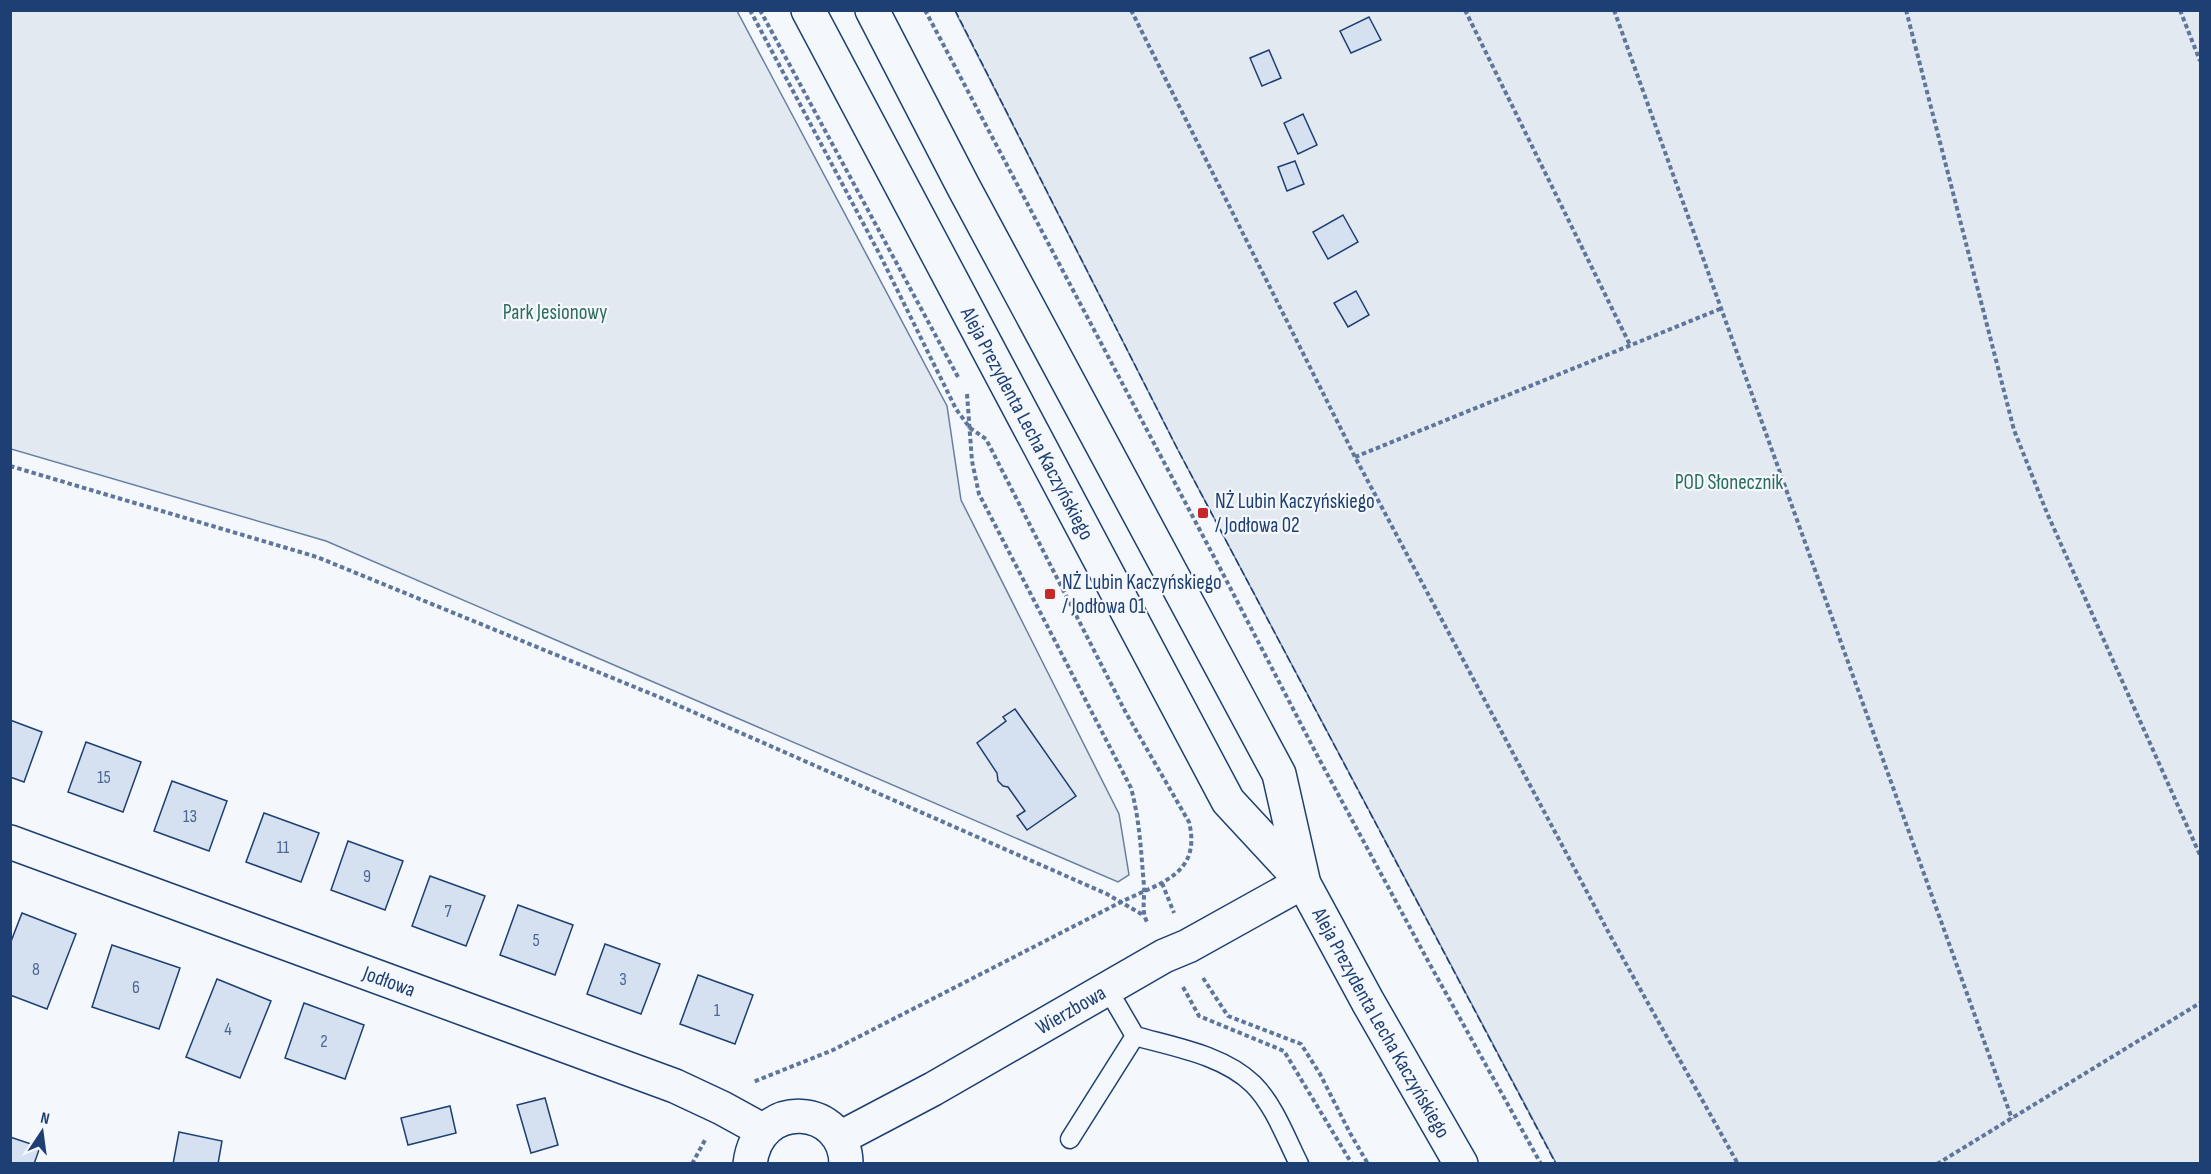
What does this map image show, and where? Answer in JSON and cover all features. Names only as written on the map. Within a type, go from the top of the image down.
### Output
[{"type":"main road","name":"Aleja Prezydenta Lecha Kaczyńskiego","points":[[808,10],[1228,801],[1304,882]]},
{"type":"main road","name":"Aleja Prezydenta Lecha Kaczyńskiego","points":[[872,10],[963,186],[1279,774],[1304,882],[1368,1002],[1461,1164]]},
{"type":"main road","name":"Jodłowa","points":[[10,842],[675,1086],[762,1130]]},
{"type":"main road","name":"Wierzbowa","points":[[843,1151],[933,1089],[1107,988],[1304,882]]},
{"type":"main road","points":[[750,1164],[752,1148],[762,1130],[781,1118],[802,1115],[824,1123],[843,1151]]},
{"type":"lane","points":[[1107,988],[1135,1036],[1188,1050],[1234,1069],[1254,1085],[1270,1107],[1298,1163]]},
{"type":"lane","points":[[1070,1139],[1135,1036]]},
{"type":"path","points":[[692,1164],[722,1108],[748,1085],[833,1050],[1162,883],[1179,873],[1193,838],[1189,822],[1126,713],[986,439],[970,428],[956,409],[880,255],[750,10]]},
{"type":"path","points":[[760,10],[968,397],[972,461],[979,494],[1131,788],[1138,816],[1144,891],[1143,915]]},
{"type":"path","points":[[925,10],[1317,755],[1428,961],[1542,1164]]},
{"type":"path","points":[[1131,10],[1354,457],[1611,937],[1738,1164]]},
{"type":"path","points":[[1465,10],[1630,345]]},
{"type":"path","points":[[1614,10],[2012,1119]]},
{"type":"path","points":[[1906,10],[2014,430],[2047,513],[2200,855]]},
{"type":"path","points":[[2180,10],[2200,61]]},
{"type":"path","points":[[1354,457],[1720,309]]},
{"type":"path","points":[[10,466],[317,557],[659,697],[1121,902],[1143,915],[1202,976],[1227,1016],[1301,1044],[1320,1074],[1368,1164]]},
{"type":"path","points":[[1162,883],[1176,951],[1199,1016],[1284,1051],[1352,1164]]},
{"type":"path","points":[[1937,1164],[2200,1003]]},
{"type":"green space","name":"Park Jesionowy","points":[[10,11],[737,11],[947,406],[961,500],[1119,814],[1129,875],[1118,882],[326,541],[11,449]]},
{"type":"green space","name":"POD Słonecznik","points":[[955,11],[2200,11],[2200,1163],[1556,1163],[1178,450]]},
{"type":"building","points":[[1369,17],[1381,40],[1351,53],[1340,31]]},
{"type":"building","points":[[1269,50],[1281,78],[1262,86],[1250,58]]},
{"type":"building","points":[[1303,114],[1317,145],[1298,154],[1284,123]]},
{"type":"building","points":[[1295,161],[1304,184],[1287,191],[1278,167]]},
{"type":"building","points":[[1343,215],[1358,242],[1328,259],[1313,232]]},
{"type":"building","points":[[1356,291],[1369,315],[1348,327],[1334,303]]},
{"type":"building","points":[[1015,709],[1076,796],[1027,830],[1017,816],[1025,811],[1008,787],[998,781],[997,773],[977,743],[1006,721],[1003,717]]},
{"type":"building","points":[[10,720],[42,732],[24,782],[10,777]]},
{"type":"building","points":[[86,742],[141,762],[123,812],[68,792]]},
{"type":"building","points":[[172,781],[227,801],[209,851],[154,831]]},
{"type":"building","points":[[264,813],[319,833],[301,882],[246,862]]},
{"type":"building","points":[[348,841],[403,861],[385,910],[331,890]]},
{"type":"building","points":[[430,876],[485,896],[466,946],[412,926]]},
{"type":"building","points":[[518,905],[573,925],[555,975],[500,955]]},
{"type":"building","points":[[22,913],[76,934],[47,1009],[10,995],[10,944]]},
{"type":"building","points":[[605,944],[660,964],[641,1014],[587,994]]},
{"type":"building","points":[[112,945],[180,968],[159,1029],[92,1007]]},
{"type":"building","points":[[698,975],[753,995],[735,1044],[680,1024]]},
{"type":"building","points":[[217,979],[271,1001],[240,1078],[186,1057]]},
{"type":"building","points":[[304,1003],[364,1025],[345,1079],[285,1058]]},
{"type":"building","points":[[545,1098],[558,1145],[531,1153],[517,1105]]},
{"type":"building","points":[[450,1106],[456,1133],[408,1145],[401,1118]]},
{"type":"building","points":[[179,1132],[222,1141],[218,1164],[173,1164]]},
{"type":"building","points":[[10,1137],[40,1147],[34,1164],[10,1164]]},
{"type":"fence","points":[[955,10],[1178,450],[1556,1164]]},
{"type":"place","name":"NŻ Lubin Kaczyńskiego / Jodłowa 02","points":[[1203,513]]},
{"type":"place","name":"NŻ Lubin Kaczyńskiego / Jodłowa 01","points":[[1050,594]]}]
